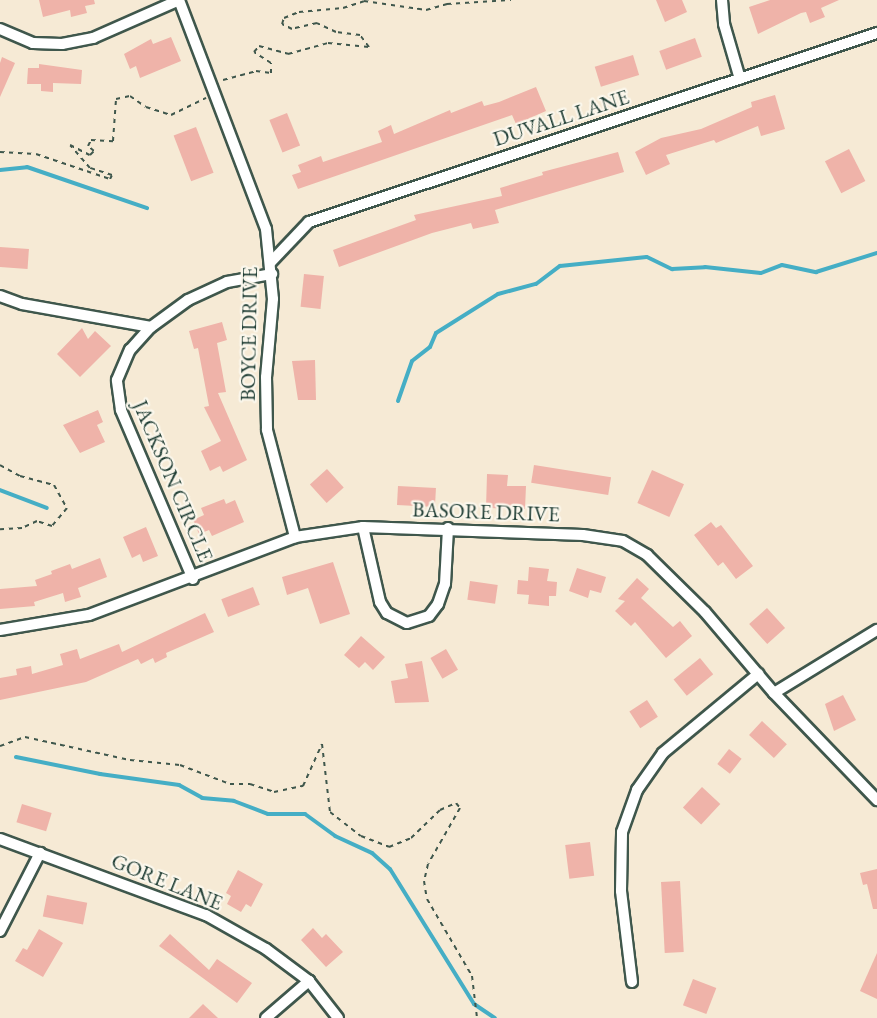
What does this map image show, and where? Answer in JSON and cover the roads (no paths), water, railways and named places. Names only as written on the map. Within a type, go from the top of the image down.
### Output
[{"type":"street","points":[[0,30],[33,44],[62,44],[93,38],[179,0]]},
{"type":"street","name":"BOYCE DRIVE","points":[[179,0],[214,87],[266,229],[272,274],[266,377],[267,430],[295,537]]},
{"type":"street","points":[[722,0],[724,24],[740,79]]},
{"type":"street","name":"DUVALL LANE","points":[[271,262],[309,222],[877,33]]},
{"type":"street","name":"JACKSON CIRCLE","points":[[193,579],[116,395],[121,366],[151,327],[188,300],[227,282],[272,274]]},
{"type":"street","points":[[0,296],[22,304],[151,327]]},
{"type":"street","points":[[363,527],[380,602],[387,613],[407,623],[429,616],[438,604],[445,584],[448,528]]},
{"type":"street","name":"BASORE DRIVE","points":[[0,630],[89,615],[193,579],[295,537],[363,527],[448,528],[623,541],[647,555],[705,612],[774,693],[877,800]]},
{"type":"street","points":[[774,693],[877,630]]},
{"type":"street","points":[[632,982],[621,891],[622,832],[637,790],[663,753],[758,674]]},
{"type":"street","name":"GORE LANE","points":[[0,839],[206,915],[267,949],[309,981],[338,1018]]},
{"type":"street","points":[[0,931],[40,853]]},
{"type":"street","points":[[266,1018],[309,981]]},
{"type":"waterway","points":[[0,170],[27,167],[147,208]]},
{"type":"waterway","points":[[398,401],[412,361],[430,347],[436,333],[498,294],[536,284],[560,266],[647,257],[672,269],[705,267],[761,273],[782,265],[816,272],[877,253]]},
{"type":"waterway","points":[[0,490],[47,508]]},
{"type":"waterway","points":[[16,757],[100,774],[179,785],[202,798],[234,801],[268,814],[305,814],[335,836],[372,853],[390,869],[474,1004],[495,1018]]}]
